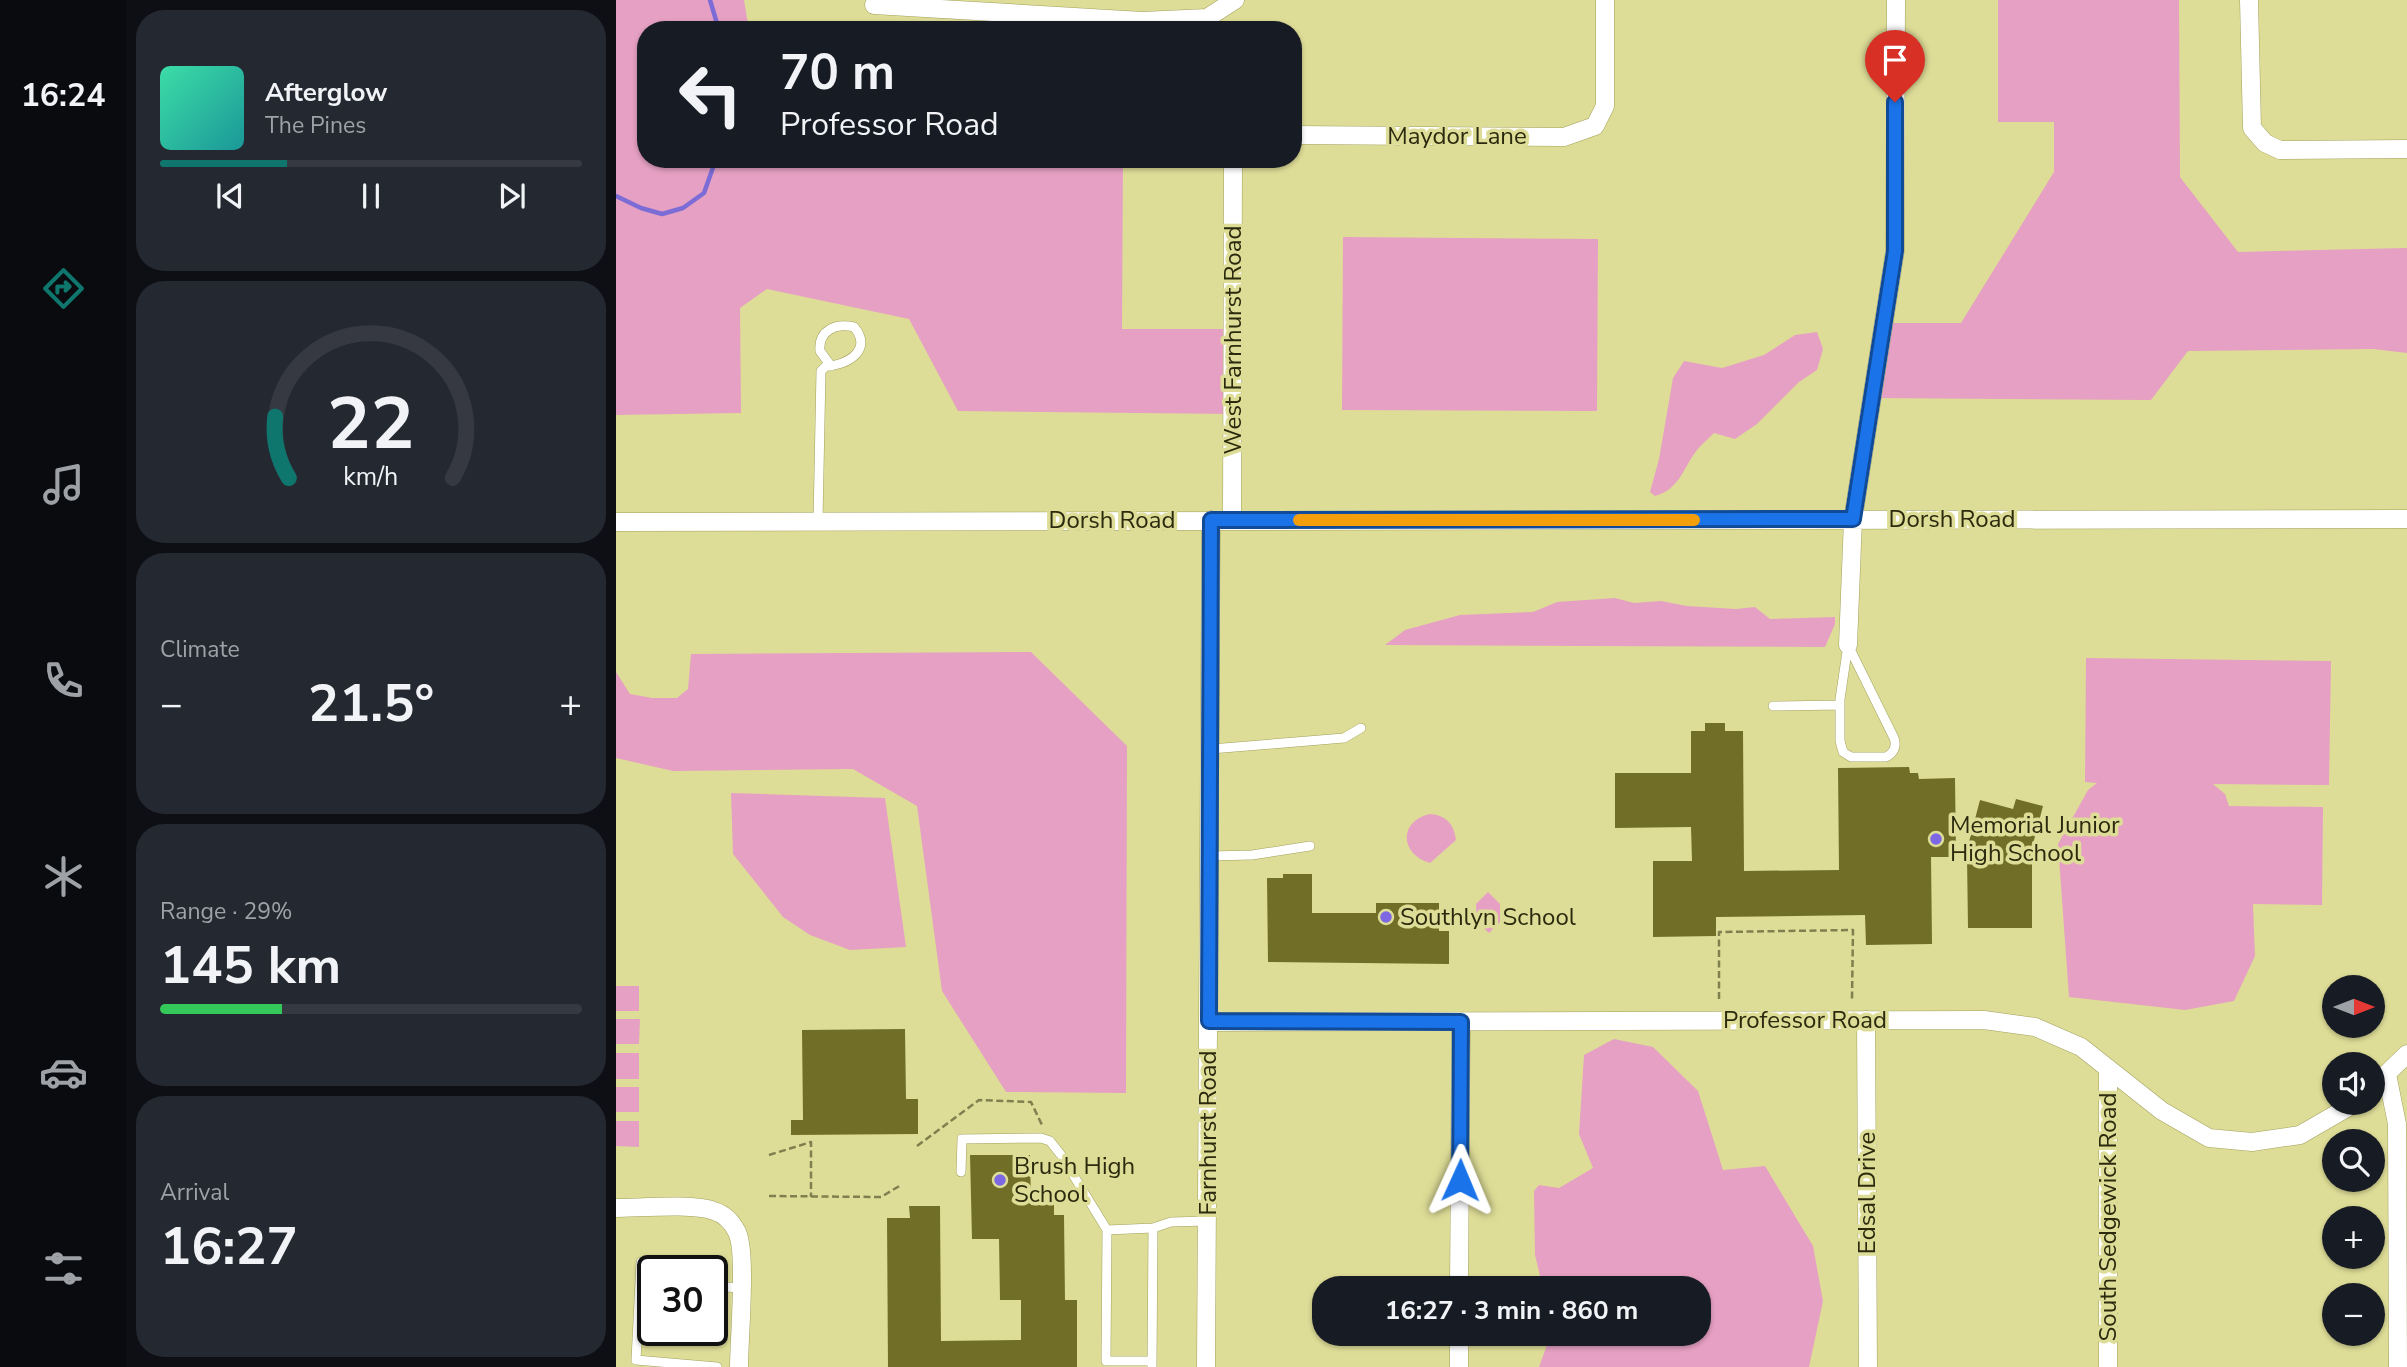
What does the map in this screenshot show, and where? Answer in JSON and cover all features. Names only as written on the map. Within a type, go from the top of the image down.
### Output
[{"type":"street","points":[[1213,21],[1235,0]]},
{"type":"street","name":"Maydor Lane","points":[[1302,135],[1564,137],[1595,127],[1605,106],[1605,0]]},
{"type":"street","points":[[1848,645],[1853,519],[1895,251],[1896,0]]},
{"type":"street","points":[[2249,0],[2252,128],[2265,143],[2280,150],[2407,149]]},
{"type":"street","points":[[874,5],[1126,21]]},
{"type":"street","name":"West Farnhurst Road","points":[[1232,520],[1233,168]]},
{"type":"street","name":"Dorsh Road","points":[[616,522],[2407,519]]},
{"type":"street","name":"Farnhurst Road","points":[[1206,1367],[1211,520]]},
{"type":"street","name":"Edsal Drive","points":[[1866,1020],[1868,1367]]},
{"type":"street","name":"Professor Road","points":[[1209,1021],[1984,1020],[2035,1027],[2081,1047],[2162,1111],[2209,1138],[2252,1142],[2300,1135],[2335,1115]]},
{"type":"street","points":[[1459,1276],[1461,1022]]},
{"type":"street","points":[[2398,1367],[2397,1124],[2387,1074],[2407,1054]]},
{"type":"street","name":"South Sedgewick Road","points":[[2108,1068],[2108,1367]]},
{"type":"street","points":[[616,1208],[711,1210],[724,1215],[737,1231],[741,1242],[739,1367]]},
{"type":"street","points":[[1459,1346],[1459,1367]]},
{"type":"lane","points":[[818,521],[821,371],[825,366],[831,366],[839,365],[853,359],[860,348],[860,338],[854,327],[837,326],[824,332],[820,351],[831,366]]},
{"type":"lane","points":[[1848,645],[1894,738],[1896,745],[1886,757],[1852,757],[1843,752],[1840,741],[1840,705],[1848,645]]},
{"type":"lane","points":[[1773,706],[1840,705]]},
{"type":"lane","points":[[1211,749],[1344,738],[1361,728]]},
{"type":"lane","points":[[1210,856],[1252,855],[1310,846]]},
{"type":"lane","points":[[961,1172],[962,1139],[1041,1138],[1050,1141],[1061,1155],[1107,1230],[1106,1361],[1152,1364],[1153,1228]]},
{"type":"lane","points":[[1107,1230],[1153,1228],[1171,1222],[1207,1221]]},
{"type":"lane","points":[[728,1287],[740,1288]]},
{"type":"lane","points":[[637,1336],[636,1360],[718,1367]]},
{"type":"path","points":[[1719,999],[1719,933],[1853,930],[1852,999]]},
{"type":"path","points":[[917,1146],[979,1100],[1031,1102],[1050,1141]]},
{"type":"path","points":[[769,1155],[811,1142],[811,1197]]},
{"type":"path","points":[[769,1196],[881,1197],[901,1185]]},
{"type":"shaded area","points":[[616,0],[744,0],[748,21],[637,21],[637,168],[1123,168],[1122,329],[1233,329],[1232,414],[958,411],[909,319],[767,289],[740,308],[741,413],[616,415]]},
{"type":"shaded area","points":[[1998,0],[2179,0],[2180,177],[2238,252],[2407,248],[2407,353],[2373,349],[2188,351],[2151,400],[1872,398],[1884,323],[1961,323],[2054,172],[2054,122],[1998,122]]},
{"type":"shaded area","points":[[1343,237],[1598,239],[1597,411],[1342,410]]},
{"type":"shaded area","points":[[1817,332],[1823,349],[1817,370],[1799,382],[1757,424],[1735,439],[1714,433],[1697,450],[1676,483],[1655,496],[1650,492],[1659,459],[1673,378],[1684,361],[1722,368],[1764,355],[1795,335]]},
{"type":"shaded area","points":[[1615,598],[1634,603],[1661,601],[1687,606],[1736,609],[1755,607],[1770,619],[1835,617],[1835,624],[1825,647],[1385,645],[1405,630],[1460,615],[1533,612],[1557,602]]},
{"type":"shaded area","points":[[1031,652],[1127,746],[1126,1093],[1006,1092],[942,991],[917,806],[853,769],[673,771],[616,758],[616,672],[630,694],[652,698],[677,698],[688,689],[691,654]]},
{"type":"shaded area","points":[[2086,658],[2331,661],[2329,785],[2213,784],[2225,794],[2229,806],[2323,807],[2322,905],[2253,904],[2255,956],[2234,1001],[2185,1010],[2069,997],[2058,844],[2088,790],[2097,783],[2085,782]]},
{"type":"shaded area","points":[[731,793],[885,798],[906,947],[850,950],[810,935],[783,917],[733,854]]},
{"type":"shaded area","points":[[1430,814],[1441,816],[1448,821],[1456,840],[1430,863],[1413,853],[1407,838],[1412,823]]},
{"type":"shaded area","points":[[1488,892],[1500,904],[1500,922],[1489,933],[1477,922],[1476,904]]},
{"type":"shaded area","points":[[616,986],[639,986],[639,1011],[616,1011]]},
{"type":"shaded area","points":[[616,1019],[640,1019],[639,1044],[616,1044]]},
{"type":"shaded area","points":[[1614,1039],[1653,1047],[1698,1091],[1723,1170],[1765,1166],[1813,1246],[1823,1301],[1809,1367],[1539,1367],[1547,1346],[1711,1346],[1711,1276],[1540,1276],[1535,1255],[1534,1191],[1539,1185],[1559,1188],[1593,1168],[1579,1134],[1584,1055]]},
{"type":"shaded area","points":[[616,1053],[639,1053],[639,1079],[616,1079]]},
{"type":"shaded area","points":[[616,1087],[639,1087],[639,1112],[616,1112]]},
{"type":"shaded area","points":[[616,1121],[639,1121],[639,1147],[616,1146]]},
{"type":"building","name":"Memorial Junior High School","points":[[1705,723],[1725,723],[1725,731],[1743,731],[1744,871],[1839,870],[1838,768],[1909,767],[1910,773],[1918,773],[1919,779],[1955,778],[1956,857],[1931,857],[1932,944],[1866,945],[1865,915],[1716,917],[1716,936],[1653,937],[1653,861],[1692,861],[1691,827],[1615,828],[1615,773],[1691,773],[1691,731],[1705,731]]},
{"type":"building","points":[[2016,799],[2043,806],[2032,848],[2032,928],[1968,928],[1965,857],[1980,800],[2013,809]]},
{"type":"building","name":"Southlyn School","points":[[1283,874],[1312,874],[1312,913],[1376,913],[1376,903],[1439,903],[1439,931],[1449,931],[1449,964],[1268,962],[1267,878],[1283,878]]},
{"type":"building","points":[[905,1029],[906,1099],[918,1099],[918,1134],[791,1135],[791,1120],[803,1120],[802,1030]]},
{"type":"building","name":"Brush High School","points":[[970,1155],[1030,1155],[1031,1205],[1054,1204],[1054,1215],[1064,1215],[1065,1300],[1077,1300],[1077,1367],[888,1367],[887,1218],[910,1218],[909,1206],[940,1206],[941,1341],[1021,1340],[1021,1300],[1000,1300],[999,1239],[972,1239]]},
{"type":"waterway","points":[[710,0],[716,21]]},
{"type":"waterway","points":[[616,196],[662,214],[683,208],[704,193],[713,168]]},
{"type":"slow traffic","points":[[1299,520],[1694,520]]},
{"type":"place","name":"Memorial Junior High School","points":[[1936,839]]},
{"type":"place","name":"Southlyn School","points":[[1386,917]]},
{"type":"place","name":"Brush High School","points":[[1000,1180]]},
{"type":"route","points":[[1460,1180],[1461,1022],[1209,1021],[1211,520],[1853,519],[1895,251],[1895,102]]}]
